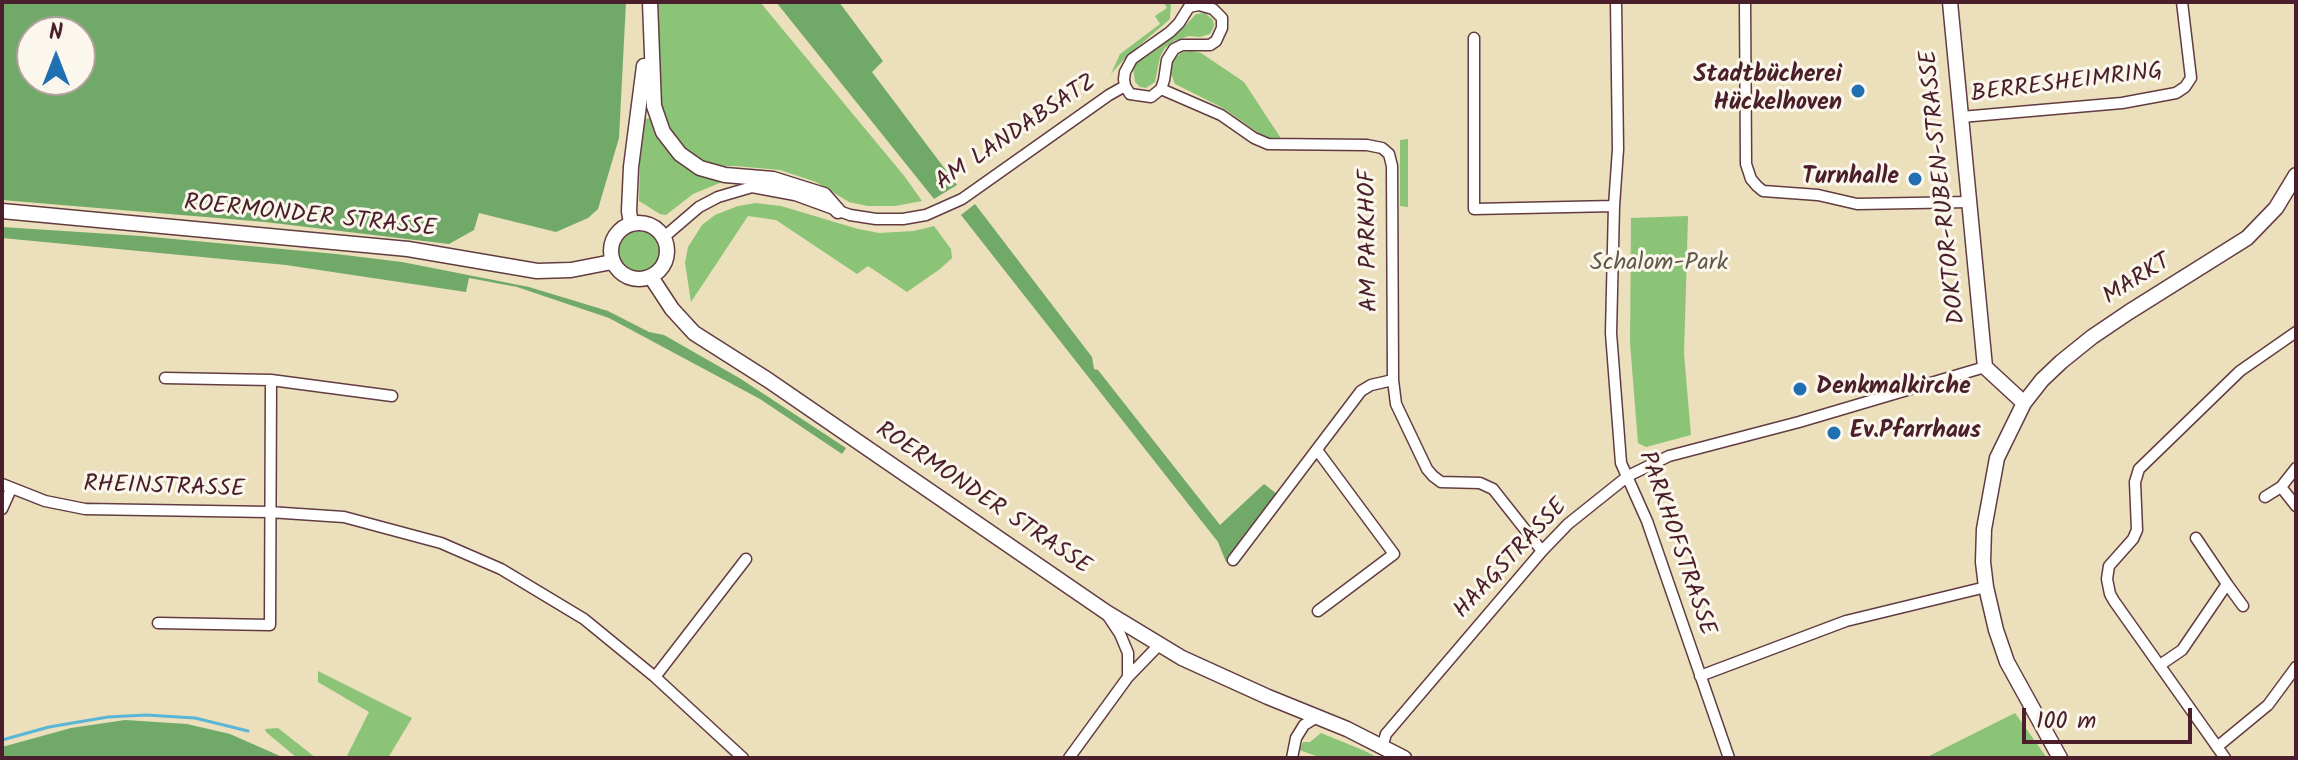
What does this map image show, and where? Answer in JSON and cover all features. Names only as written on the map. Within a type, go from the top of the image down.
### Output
[{"type":"main road","points":[[631,224],[631,167],[645,53],[641,2]]},
{"type":"main road","points":[[650,2],[654,106],[663,132],[680,154],[700,168],[725,175],[773,179],[824,195],[838,211]]},
{"type":"main road","name":"DOKTOR-RUBEN-STRASSE","points":[[1950,2],[1985,367]]},
{"type":"main road","name":"MARKT","points":[[2060,758],[2007,662],[1986,587],[1983,540],[1997,458],[2024,403],[2042,380],[2092,337],[2247,238],[2276,208],[2295,179]]},
{"type":"main road","name":"ROERMONDER STRASSE","points":[[2,211],[408,249],[537,271],[571,270],[612,262]]},
{"type":"main road","points":[[631,224],[650,225],[664,237],[667,255],[659,272],[651,277],[633,279],[624,276],[612,262],[611,243],[631,224]]},
{"type":"main road","name":"ROERMONDER STRASSE","points":[[651,277],[672,309],[694,333],[768,380],[1106,612],[1159,645],[1404,758]]},
{"type":"main road","points":[[1985,367],[2024,403]]},
{"type":"street","name":"PARKHOFSTRASSE","points":[[1616,2],[1618,149],[1612,362],[1621,463],[1647,521],[1729,758]]},
{"type":"street","points":[[1745,2],[1748,171],[1763,191],[1818,195],[1857,204],[1970,202]]},
{"type":"street","name":"BERRESHEIMRING","points":[[1961,117],[2122,103],[2176,93],[2191,78],[2182,2]]},
{"type":"street","name":"AM LANDABSATZ","points":[[1188,4],[1213,9],[1222,18],[1220,34],[1210,45],[1182,45],[1174,49],[1167,60],[1161,89],[1151,97],[1130,94],[1125,86],[1125,72],[1132,59],[1170,32],[1179,23],[1188,4]]},
{"type":"street","points":[[1474,38],[1474,209],[1614,206]]},
{"type":"street","name":"AM LANDABSATZ","points":[[664,237],[699,207],[718,197],[752,187],[795,195],[838,211],[876,219],[926,215],[962,199],[1125,86]]},
{"type":"street","name":"AM PARKHOF","points":[[1161,89],[1221,115],[1268,144],[1367,145],[1382,148],[1389,154],[1392,166],[1393,380],[1396,404],[1427,469],[1441,482],[1480,483],[1493,489],[1542,551]]},
{"type":"street","points":[[2225,758],[2114,601],[2107,579],[2109,566],[2137,530],[2135,482],[2139,469],[2240,371],[2296,332]]},
{"type":"street","name":"HAAGSTRASSE","points":[[1382,747],[1386,734],[1542,551],[1568,524],[1628,476],[1669,456],[1799,422],[1985,367]]},
{"type":"street","points":[[165,378],[271,380],[392,396]]},
{"type":"street","name":"RHEINSTRASSE","points":[[158,623],[270,625],[271,380]]},
{"type":"street","points":[[1233,560],[1361,391],[1371,385],[1393,380]]},
{"type":"street","points":[[1317,450],[1394,554],[1318,611]]},
{"type":"street","points":[[2265,497],[2281,487],[2296,468]]},
{"type":"street","name":"RHEINSTRASSE","points":[[2,509],[7,487],[45,501],[85,509],[269,512],[344,517],[463,552],[513,576],[584,619],[655,677],[743,758]]},
{"type":"street","points":[[2281,487],[2296,506]]},
{"type":"street","points":[[2196,538],[2243,606]]},
{"type":"street","points":[[655,677],[746,559]]},
{"type":"street","points":[[2160,665],[2182,650],[2227,584]]},
{"type":"street","points":[[1700,676],[1846,621],[1986,587]]},
{"type":"street","points":[[1106,612],[1128,653],[1128,677]]},
{"type":"street","points":[[1069,758],[1128,677],[1159,645]]},
{"type":"street","points":[[2217,747],[2268,705],[2296,667]]},
{"type":"street","points":[[1292,758],[1296,738],[1304,725],[1317,717]]},
{"type":"green space","points":[[2,2],[626,2],[619,138],[598,209],[588,218],[556,232],[479,213],[474,230],[449,244],[265,222],[2,200]]},
{"type":"green space","points":[[655,2],[760,2],[922,201],[895,206],[868,206],[849,202],[816,182],[780,170],[726,166],[723,171],[693,158],[672,137],[659,108]]},
{"type":"green space","points":[[776,2],[839,2],[883,61],[872,72],[957,185],[934,199]]},
{"type":"green space","points":[[1163,2],[1171,5],[1170,19],[1111,74],[1120,54],[1160,24],[1155,16],[1167,8]]},
{"type":"green space","points":[[1205,13],[1213,20],[1210,34],[1174,41],[1160,57],[1155,82],[1146,88],[1140,87],[1135,82],[1133,68],[1140,59],[1185,26],[1196,14]]},
{"type":"green space","points":[[1182,52],[1201,53],[1244,82],[1282,140],[1267,139],[1223,108],[1175,84],[1171,66]]},
{"type":"green space","points":[[652,118],[659,135],[722,182],[693,194],[666,215],[639,201],[640,151],[645,119]]},
{"type":"green space","points":[[1408,139],[1408,207],[1400,206],[1400,140]]},
{"type":"green space","points":[[756,203],[781,206],[879,233],[914,231],[934,226],[951,249],[952,258],[907,292],[868,266],[857,274],[776,220],[748,216],[691,302],[685,263],[688,247],[702,225],[715,215]]},
{"type":"green space","points":[[975,204],[1092,357],[1094,369],[1098,370],[1220,525],[1264,484],[1277,494],[1226,562],[1218,542],[961,215]]},
{"type":"green space","name":"Schalom-Park","points":[[1688,216],[1684,354],[1691,435],[1646,447],[1638,443],[1630,343],[1631,218]]},
{"type":"green space","points":[[2,227],[336,254],[402,262],[529,287],[608,311],[649,332],[664,335],[741,379],[846,448],[842,454],[760,399],[609,318],[517,287],[469,278],[466,292],[286,265],[2,238]]},
{"type":"green space","points":[[639,230],[654,236],[660,251],[654,266],[639,272],[624,266],[618,251],[624,236]]},
{"type":"green space","points":[[318,671],[412,718],[388,758],[346,758],[369,712],[318,682]]},
{"type":"green space","points":[[2015,713],[2047,758],[1925,758]]},
{"type":"green space","points":[[125,720],[187,724],[230,734],[280,756],[2,758],[2,747],[71,728]]},
{"type":"green space","points":[[278,728],[316,758],[297,758],[265,729]]},
{"type":"green space","points":[[1321,733],[1378,758],[1322,758],[1299,750],[1303,742],[1310,742]]},
{"type":"waterway","points":[[2,740],[49,727],[108,717],[146,715],[195,718],[248,731]]},
{"type":"place","name":"Stadtbücherei Hückelhoven","points":[[1858,91]]},
{"type":"place","name":"Turnhalle","points":[[1915,179]]},
{"type":"place","name":"Denkmalkirche","points":[[1800,389]]},
{"type":"place","name":"Ev.Pfarrhaus","points":[[1834,433]]}]
